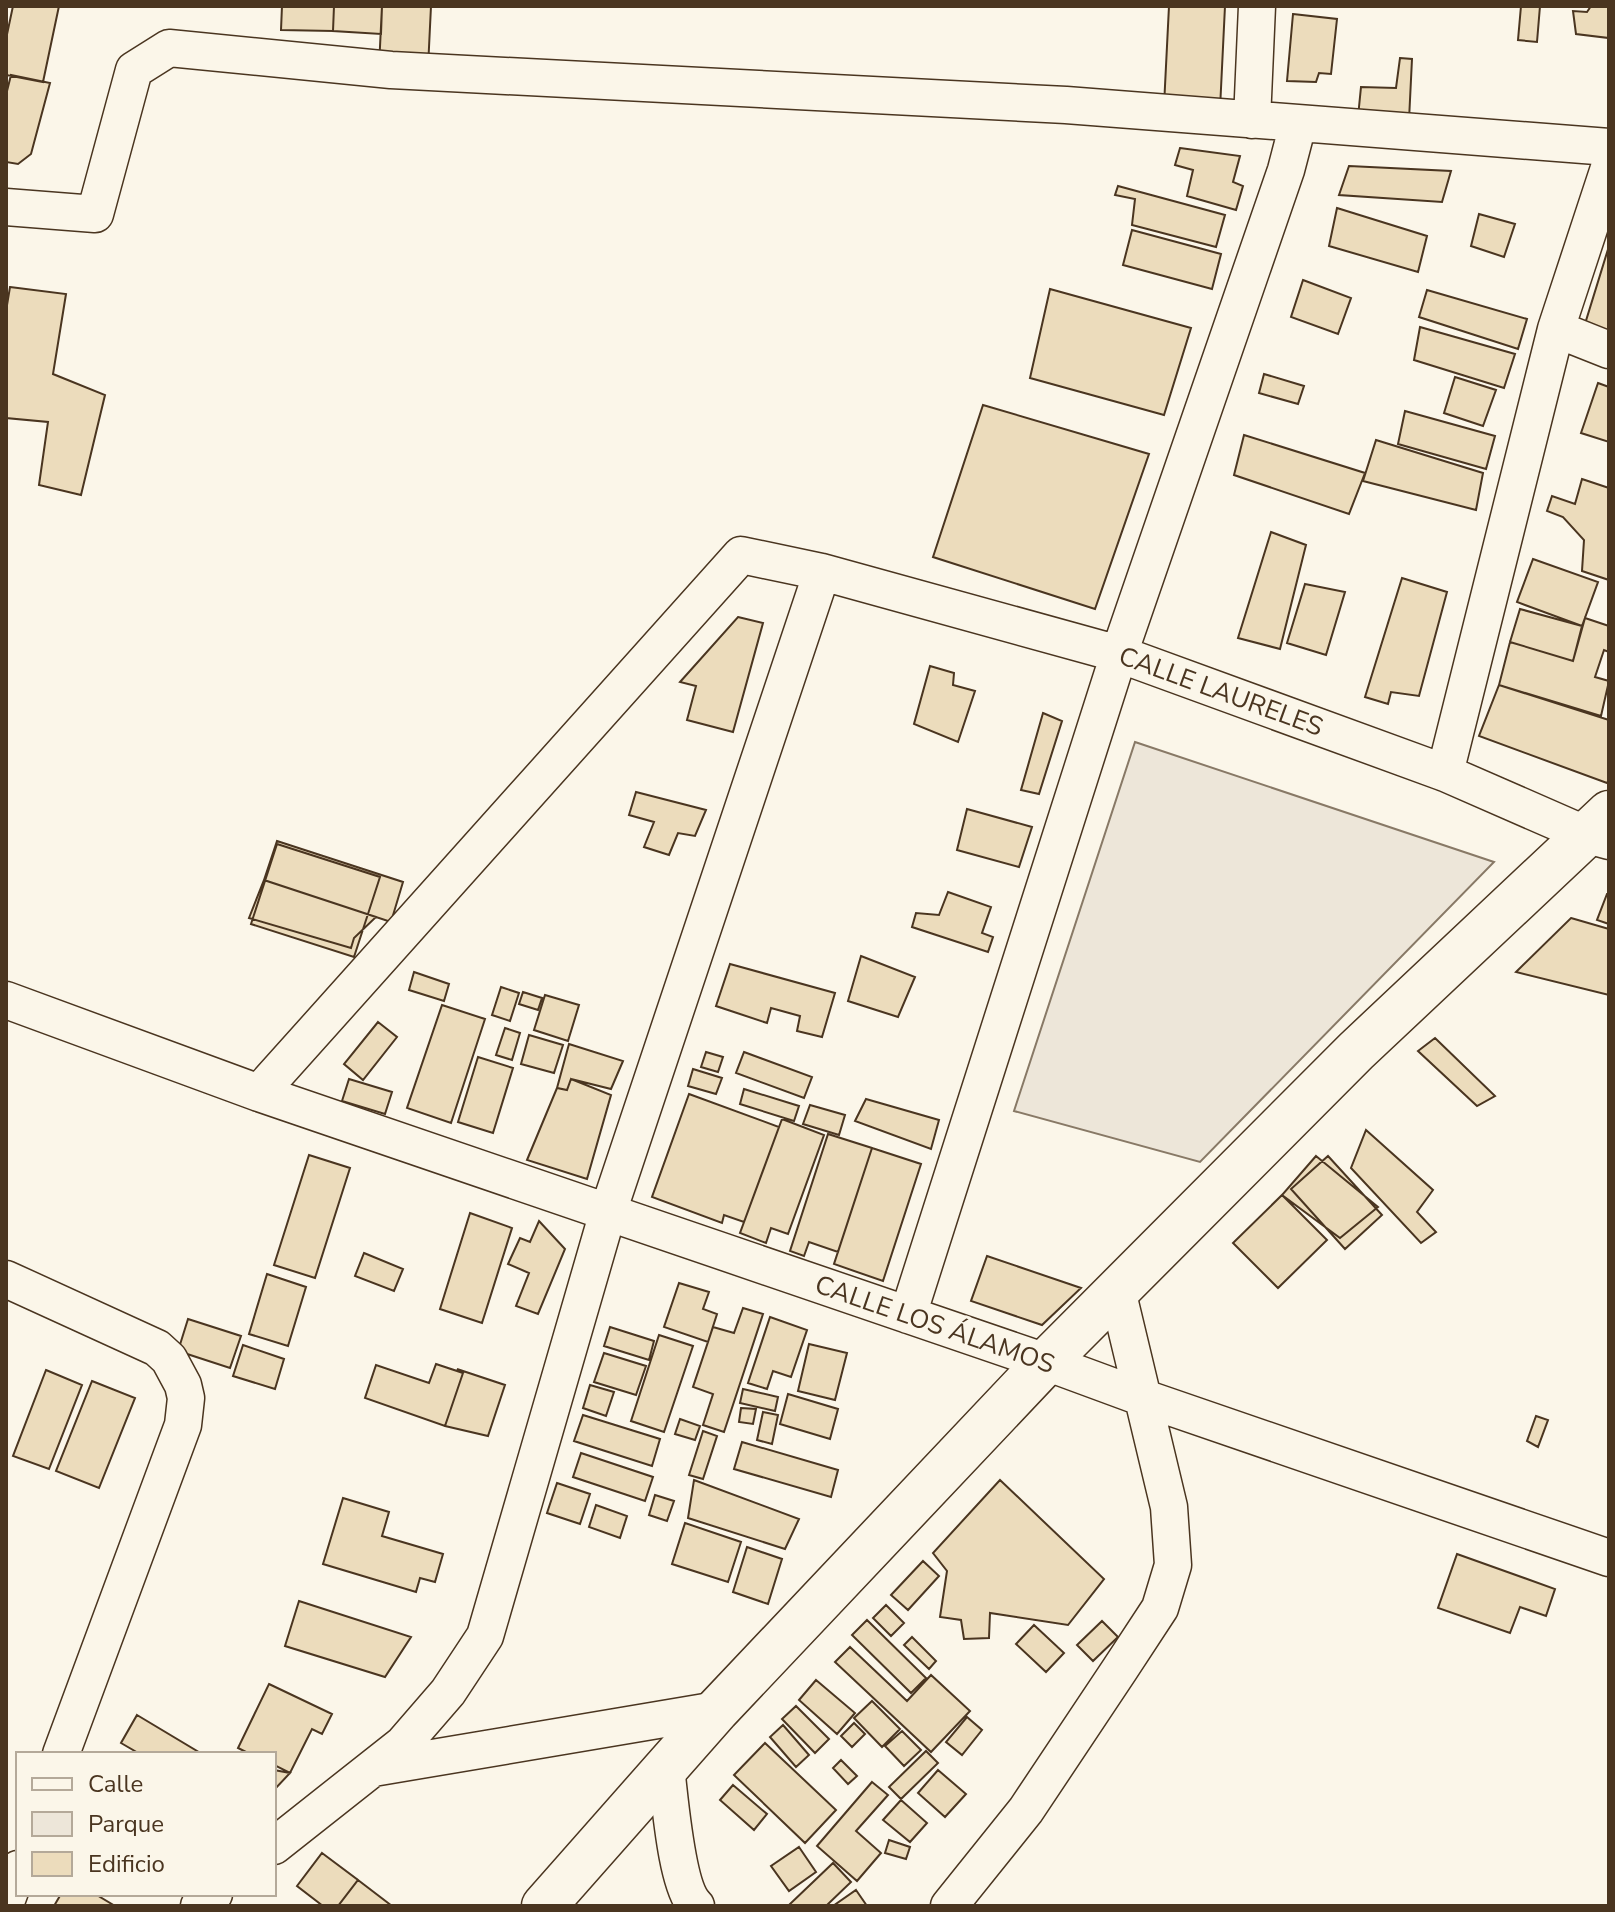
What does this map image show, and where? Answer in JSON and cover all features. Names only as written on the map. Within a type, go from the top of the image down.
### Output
[{"type":"street","points":[[1252,120],[1257,6]]},
{"type":"street","points":[[6,207],[95,214],[134,70],[169,48],[391,70],[1066,105],[1609,147]]},
{"type":"street","points":[[908,1315],[1119,654],[1286,170],[1298,124]]},
{"type":"street","points":[[1445,773],[1556,329],[1609,168]]},
{"type":"street","points":[[1556,329],[1609,350]]},
{"type":"street","name":"CALLE LAURELES","points":[[259,1093],[741,555],[822,572],[1119,654],[1602,830]]},
{"type":"street","points":[[276,1844],[403,1744],[448,1692],[485,1636],[608,1212],[822,572]]},
{"type":"street","points":[[544,1906],[717,1710],[1046,1362],[1356,1051],[1602,830]]},
{"type":"street","name":"CALLE LOS ÁLAMOS","points":[[6,1000],[259,1093],[1609,1558]]},
{"type":"street","points":[[6,1279],[157,1348],[178,1371],[186,1398],[183,1425],[62,1752]]},
{"type":"street","points":[[949,1906],[1026,1810],[1160,1608],[1173,1565],[1169,1507],[1117,1290]]},
{"type":"street","points":[[371,1769],[717,1710]]},
{"type":"street","points":[[666,1768],[678,1853],[688,1899],[696,1906]]},
{"type":"street","points":[[6,1902],[16,1874]]},
{"type":"green space","points":[[1135,742],[1494,862],[1200,1162],[1014,1111]]},
{"type":"building","points":[[13,6],[59,6],[43,82],[6,75],[6,39]]},
{"type":"building","points":[[282,6],[334,6],[333,31],[281,30]]},
{"type":"building","points":[[334,6],[382,6],[381,34],[333,31]]},
{"type":"building","points":[[382,6],[431,6],[428,68],[379,67]]},
{"type":"building","points":[[1169,6],[1225,6],[1220,109],[1164,106]]},
{"type":"building","points":[[1521,6],[1540,6],[1537,42],[1518,40]]},
{"type":"building","points":[[1591,6],[1609,6],[1609,38],[1576,34],[1573,11],[1587,12]]},
{"type":"building","points":[[1293,14],[1337,19],[1331,74],[1319,73],[1316,82],[1287,81]]},
{"type":"building","points":[[1400,58],[1412,59],[1409,120],[1358,117],[1361,87],[1396,88]]},
{"type":"building","points":[[11,75],[50,83],[31,154],[18,164],[6,162],[6,95]]},
{"type":"building","points":[[1180,148],[1240,156],[1233,182],[1243,186],[1236,210],[1187,196],[1193,170],[1175,165]]},
{"type":"building","points":[[1349,166],[1451,171],[1442,202],[1339,195]]},
{"type":"building","points":[[1118,186],[1225,215],[1216,247],[1132,225],[1135,199],[1115,195]]},
{"type":"building","points":[[1337,208],[1427,236],[1418,272],[1329,246]]},
{"type":"building","points":[[1479,214],[1515,224],[1504,257],[1471,246]]},
{"type":"building","points":[[1132,230],[1221,254],[1212,289],[1123,265]]},
{"type":"building","points":[[1609,246],[1609,333],[1585,324]]},
{"type":"building","points":[[1303,280],[1351,298],[1338,334],[1291,317]]},
{"type":"building","points":[[10,287],[66,294],[53,374],[105,395],[81,495],[39,485],[48,422],[6,418],[6,311]]},
{"type":"building","points":[[1050,289],[1191,328],[1164,415],[1030,378]]},
{"type":"building","points":[[1427,290],[1527,319],[1518,349],[1419,317]]},
{"type":"building","points":[[1420,327],[1515,354],[1504,388],[1414,360]]},
{"type":"building","points":[[1264,374],[1304,386],[1298,404],[1259,393]]},
{"type":"building","points":[[1455,377],[1496,390],[1483,426],[1444,413]]},
{"type":"building","points":[[1598,383],[1609,387],[1609,442],[1581,433]]},
{"type":"building","points":[[983,405],[1149,454],[1095,609],[933,557]]},
{"type":"building","points":[[1405,411],[1495,436],[1486,469],[1398,444]]},
{"type":"building","points":[[1244,435],[1365,473],[1349,514],[1234,475]]},
{"type":"building","points":[[1376,440],[1483,473],[1476,510],[1363,481]]},
{"type":"building","points":[[1582,479],[1609,488],[1609,580],[1582,571],[1584,540],[1563,517],[1547,511],[1552,496],[1575,504]]},
{"type":"building","points":[[1271,532],[1306,545],[1280,649],[1238,638]]},
{"type":"building","points":[[1533,559],[1598,582],[1582,626],[1517,602]]},
{"type":"building","points":[[1402,578],[1447,592],[1419,696],[1391,692],[1388,704],[1365,697]]},
{"type":"building","points":[[1305,584],[1345,592],[1326,655],[1287,643]]},
{"type":"building","points":[[1520,609],[1582,626],[1573,661],[1510,642]]},
{"type":"building","points":[[738,617],[763,623],[733,732],[687,720],[696,686],[680,682]]},
{"type":"building","points":[[1585,618],[1609,626],[1609,652],[1604,650],[1595,677],[1609,681],[1601,716],[1499,685],[1510,642],[1573,661]]},
{"type":"building","points":[[930,666],[954,673],[953,685],[975,691],[958,742],[914,724]]},
{"type":"building","points":[[1499,685],[1609,720],[1607,783],[1479,736]]},
{"type":"building","points":[[1043,713],[1062,721],[1039,794],[1021,790]]},
{"type":"building","points":[[636,792],[706,810],[695,836],[678,833],[669,855],[644,847],[654,822],[629,815]]},
{"type":"building","points":[[967,809],[1032,827],[1019,867],[957,850]]},
{"type":"building","points":[[277,841],[403,882],[391,922],[264,880]]},
{"type":"building","points":[[277,844],[380,877],[354,957],[251,924]]},
{"type":"building","points":[[264,880],[376,917],[354,938],[351,948],[249,918]]},
{"type":"building","points":[[948,892],[991,907],[982,933],[993,937],[988,952],[912,927],[916,913],[939,915]]},
{"type":"building","points":[[1609,894],[1609,924],[1597,920]]},
{"type":"building","points":[[1571,918],[1609,929],[1609,995],[1516,972]]},
{"type":"building","points":[[861,956],[915,977],[898,1017],[848,1001]]},
{"type":"building","points":[[730,964],[835,993],[822,1037],[797,1031],[800,1016],[771,1008],[767,1023],[716,1006]]},
{"type":"building","points":[[414,972],[449,984],[444,1001],[409,990]]},
{"type":"building","points":[[501,987],[519,993],[510,1021],[492,1015]]},
{"type":"building","points":[[523,992],[542,998],[538,1010],[519,1004]]},
{"type":"building","points":[[545,995],[579,1005],[568,1041],[534,1030]]},
{"type":"building","points":[[442,1005],[485,1019],[451,1123],[407,1108]]},
{"type":"building","points":[[378,1022],[397,1037],[363,1080],[344,1064]]},
{"type":"building","points":[[505,1028],[520,1033],[512,1060],[496,1055]]},
{"type":"building","points":[[529,1035],[563,1045],[554,1073],[521,1064]]},
{"type":"building","points":[[1435,1038],[1495,1096],[1477,1106],[1418,1051]]},
{"type":"building","points":[[569,1044],[623,1061],[611,1089],[571,1079],[567,1090],[557,1088]]},
{"type":"building","points":[[706,1052],[723,1057],[718,1072],[701,1067]]},
{"type":"building","points":[[744,1052],[812,1077],[804,1098],[736,1073]]},
{"type":"building","points":[[478,1057],[513,1068],[493,1133],[458,1122]]},
{"type":"building","points":[[693,1069],[722,1078],[716,1094],[688,1086]]},
{"type":"building","points":[[349,1079],[392,1092],[385,1114],[342,1101]]},
{"type":"building","points":[[571,1079],[611,1095],[587,1179],[527,1160],[557,1088],[567,1090]]},
{"type":"building","points":[[744,1089],[799,1106],[794,1121],[740,1104]]},
{"type":"building","points":[[689,1094],[779,1127],[744,1222],[724,1215],[722,1223],[652,1197]]},
{"type":"building","points":[[866,1099],[939,1120],[931,1149],[855,1121]]},
{"type":"building","points":[[810,1105],[845,1115],[839,1135],[803,1124]]},
{"type":"building","points":[[782,1119],[824,1135],[788,1234],[771,1228],[766,1243],[740,1233]]},
{"type":"building","points":[[1366,1130],[1433,1190],[1417,1212],[1436,1232],[1421,1243],[1351,1168]]},
{"type":"building","points":[[828,1134],[872,1148],[838,1252],[809,1242],[804,1256],[790,1251]]},
{"type":"building","points":[[872,1148],[921,1164],[883,1281],[834,1264]]},
{"type":"building","points":[[309,1155],[350,1168],[315,1278],[274,1265]]},
{"type":"building","points":[[1316,1156],[1378,1207],[1340,1238],[1282,1195]]},
{"type":"building","points":[[1328,1156],[1382,1215],[1345,1249],[1291,1189]]},
{"type":"building","points":[[1282,1195],[1327,1240],[1278,1288],[1233,1243]]},
{"type":"building","points":[[470,1213],[512,1228],[482,1323],[440,1309]]},
{"type":"building","points":[[539,1221],[565,1249],[538,1314],[516,1306],[529,1273],[508,1264],[520,1238],[530,1242]]},
{"type":"building","points":[[364,1253],[403,1269],[394,1291],[355,1276]]},
{"type":"building","points":[[987,1256],[1081,1288],[1042,1325],[971,1301]]},
{"type":"building","points":[[267,1274],[306,1287],[288,1346],[249,1334]]},
{"type":"building","points":[[679,1283],[709,1292],[703,1309],[717,1314],[708,1342],[664,1327]]},
{"type":"building","points":[[743,1308],[763,1314],[724,1432],[703,1425],[713,1394],[693,1387],[713,1327],[734,1333]]},
{"type":"building","points":[[770,1317],[807,1330],[791,1377],[773,1371],[767,1389],[748,1383]]},
{"type":"building","points":[[188,1319],[241,1336],[230,1368],[178,1351]]},
{"type":"building","points":[[610,1327],[654,1341],[649,1360],[604,1346]]},
{"type":"building","points":[[659,1335],[693,1346],[664,1432],[631,1421]]},
{"type":"building","points":[[809,1344],[847,1353],[835,1400],[798,1391]]},
{"type":"building","points":[[243,1345],[284,1359],[275,1389],[233,1376]]},
{"type":"building","points":[[604,1353],[646,1366],[636,1395],[594,1382]]},
{"type":"building","points":[[436,1364],[463,1373],[445,1426],[365,1398],[376,1365],[429,1383]]},
{"type":"building","points":[[457,1369],[505,1385],[488,1436],[445,1426],[463,1373]]},
{"type":"building","points":[[46,1370],[82,1385],[49,1469],[13,1456]]},
{"type":"building","points":[[92,1381],[135,1398],[99,1488],[56,1471]]},
{"type":"building","points":[[590,1385],[614,1392],[606,1416],[583,1408]]},
{"type":"building","points":[[743,1389],[778,1397],[775,1411],[740,1403]]},
{"type":"building","points":[[788,1394],[838,1409],[830,1439],[780,1424]]},
{"type":"building","points":[[741,1408],[756,1409],[753,1424],[739,1422]]},
{"type":"building","points":[[763,1412],[778,1415],[772,1444],[757,1440]]},
{"type":"building","points":[[583,1415],[660,1439],[652,1466],[574,1441]]},
{"type":"building","points":[[1536,1416],[1548,1420],[1538,1447],[1527,1441]]},
{"type":"building","points":[[680,1419],[700,1426],[695,1440],[675,1434]]},
{"type":"building","points":[[703,1431],[717,1436],[703,1479],[689,1475]]},
{"type":"building","points":[[742,1442],[838,1470],[831,1497],[734,1469]]},
{"type":"building","points":[[581,1453],[653,1477],[645,1501],[573,1477]]},
{"type":"building","points":[[694,1480],[799,1519],[785,1549],[688,1518]]},
{"type":"building","points":[[1000,1480],[1104,1579],[1068,1625],[990,1613],[989,1638],[964,1639],[961,1620],[940,1617],[947,1571],[933,1553]]},
{"type":"building","points":[[557,1483],[590,1494],[580,1524],[547,1513]]},
{"type":"building","points":[[655,1495],[674,1501],[667,1521],[649,1515]]},
{"type":"building","points":[[343,1498],[389,1512],[382,1536],[443,1554],[435,1582],[420,1578],[416,1592],[323,1564]]},
{"type":"building","points":[[596,1505],[627,1516],[620,1538],[589,1527]]},
{"type":"building","points":[[685,1523],[741,1542],[728,1582],[672,1564]]},
{"type":"building","points":[[747,1547],[782,1559],[768,1604],[733,1592]]},
{"type":"building","points":[[1457,1554],[1555,1589],[1546,1616],[1520,1607],[1510,1633],[1438,1608]]},
{"type":"building","points":[[923,1561],[939,1576],[908,1610],[891,1595]]},
{"type":"building","points":[[299,1601],[411,1637],[385,1677],[285,1646]]},
{"type":"building","points":[[886,1605],[904,1623],[891,1636],[873,1618]]},
{"type":"building","points":[[867,1620],[926,1678],[911,1693],[852,1635]]},
{"type":"building","points":[[1102,1621],[1118,1637],[1093,1661],[1077,1645]]},
{"type":"building","points":[[1034,1625],[1064,1653],[1046,1672],[1016,1644]]},
{"type":"building","points":[[912,1637],[936,1661],[929,1669],[904,1645]]},
{"type":"building","points":[[850,1647],[907,1701],[931,1675],[970,1711],[931,1752],[835,1662]]},
{"type":"building","points":[[816,1680],[855,1713],[837,1734],[799,1700]]},
{"type":"building","points":[[269,1684],[332,1714],[322,1734],[312,1729],[290,1773],[276,1766],[276,1752],[246,1752],[238,1748]]},
{"type":"building","points":[[872,1701],[900,1729],[882,1747],[854,1718]]},
{"type":"building","points":[[796,1706],[829,1739],[815,1753],[782,1719]]},
{"type":"building","points":[[137,1715],[199,1752],[137,1752],[121,1743]]},
{"type":"building","points":[[967,1717],[982,1730],[962,1755],[946,1742]]},
{"type":"building","points":[[854,1723],[865,1734],[852,1747],[841,1736]]},
{"type":"building","points":[[783,1725],[809,1755],[796,1767],[770,1737]]},
{"type":"building","points":[[902,1731],[921,1750],[904,1766],[885,1746]]},
{"type":"building","points":[[765,1743],[836,1810],[805,1843],[734,1775]]},
{"type":"building","points":[[926,1751],[938,1763],[901,1799],[889,1787]]},
{"type":"building","points":[[841,1760],[857,1776],[848,1784],[833,1768]]},
{"type":"building","points":[[276,1770],[290,1773],[276,1788]]},
{"type":"building","points":[[938,1770],[966,1794],[945,1817],[918,1793]]},
{"type":"building","points":[[872,1782],[888,1795],[856,1831],[881,1853],[857,1881],[817,1846]]},
{"type":"building","points":[[733,1785],[767,1814],[754,1830],[720,1800]]},
{"type":"building","points":[[901,1800],[927,1823],[910,1842],[883,1820]]},
{"type":"building","points":[[889,1840],[910,1847],[906,1859],[885,1853]]},
{"type":"building","points":[[799,1847],[816,1872],[789,1891],[771,1866]]},
{"type":"building","points":[[322,1853],[358,1880],[338,1906],[323,1906],[297,1886]]},
{"type":"building","points":[[833,1863],[851,1882],[826,1906],[790,1904]]},
{"type":"building","points":[[358,1880],[392,1906],[338,1906]]},
{"type":"building","points":[[856,1890],[867,1906],[833,1906]]},
{"type":"building","points":[[60,1896],[98,1896],[115,1906],[54,1906]]}]
